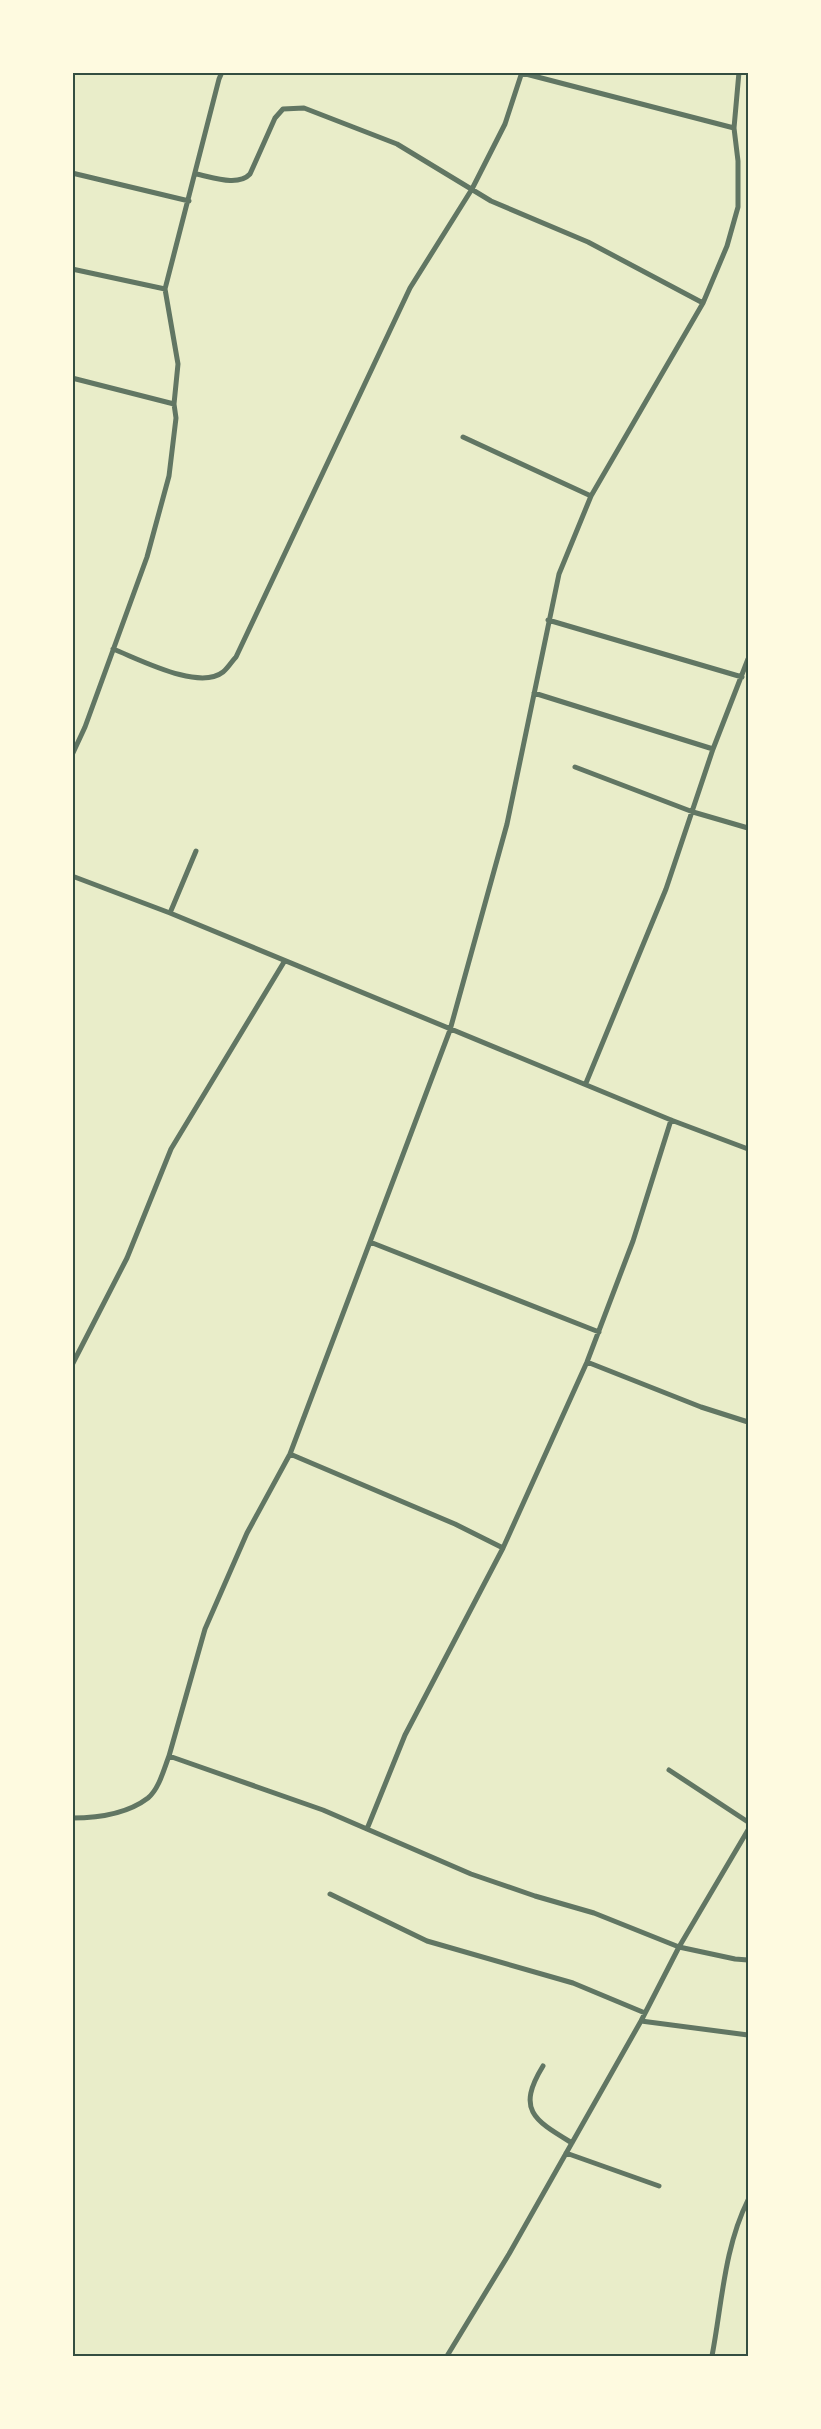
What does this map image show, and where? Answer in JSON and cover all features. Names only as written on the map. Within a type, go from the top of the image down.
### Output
[{"type":"street","points":[[72,755],[147,557],[169,476],[176,418],[174,404],[178,364],[165,290],[196,174],[218,79],[222,72]]},
{"type":"street","points":[[72,1818],[117,1813],[148,1797],[160,1780],[169,1756],[205,1629],[247,1533],[290,1454],[450,1030],[507,824],[559,574],[591,496],[703,303],[727,246],[738,207],[738,161],[734,128],[739,72]]},
{"type":"street","points":[[113,649],[186,677],[207,678],[223,672],[236,657],[410,288],[472,189],[505,124],[522,73],[734,128]]},
{"type":"street","points":[[196,174],[235,180],[246,179],[275,118],[283,109],[292,107],[304,108],[397,144],[491,201],[588,242],[703,303]]},
{"type":"street","points":[[72,173],[189,201]]},
{"type":"street","points":[[72,269],[165,290]]},
{"type":"street","points":[[72,378],[174,404]]},
{"type":"street","points":[[463,437],[591,496]]},
{"type":"street","points":[[548,620],[742,678]]},
{"type":"street","points":[[586,1083],[666,889],[713,749],[748,659]]},
{"type":"street","points":[[534,693],[713,749]]},
{"type":"street","points":[[575,767],[693,812],[748,828]]},
{"type":"street","points":[[170,913],[196,851]]},
{"type":"street","points":[[72,876],[170,913],[450,1030],[586,1083],[671,1120],[748,1149]]},
{"type":"street","points":[[72,1365],[127,1258],[171,1149],[284,962]]},
{"type":"street","points":[[367,1829],[405,1735],[503,1548],[587,1362],[633,1241],[671,1120]]},
{"type":"street","points":[[370,1242],[599,1332]]},
{"type":"street","points":[[587,1362],[701,1407],[748,1422]]},
{"type":"street","points":[[290,1454],[455,1524],[503,1548]]},
{"type":"street","points":[[169,1756],[323,1810],[471,1874],[535,1896],[594,1913],[679,1947],[735,1960],[748,1960]]},
{"type":"street","points":[[670,1770],[748,1822]]},
{"type":"street","points":[[447,2356],[572,2143],[645,2013],[679,1947],[748,1830]]},
{"type":"street","points":[[330,1894],[427,1941],[573,1983],[645,2013]]},
{"type":"street","points":[[641,2020],[748,2034]]},
{"type":"street","points":[[543,2066],[531,2085],[530,2107],[541,2125],[572,2143]]},
{"type":"street","points":[[566,2153],[658,2186]]},
{"type":"street","points":[[712,2356],[727,2260],[748,2200]]}]
